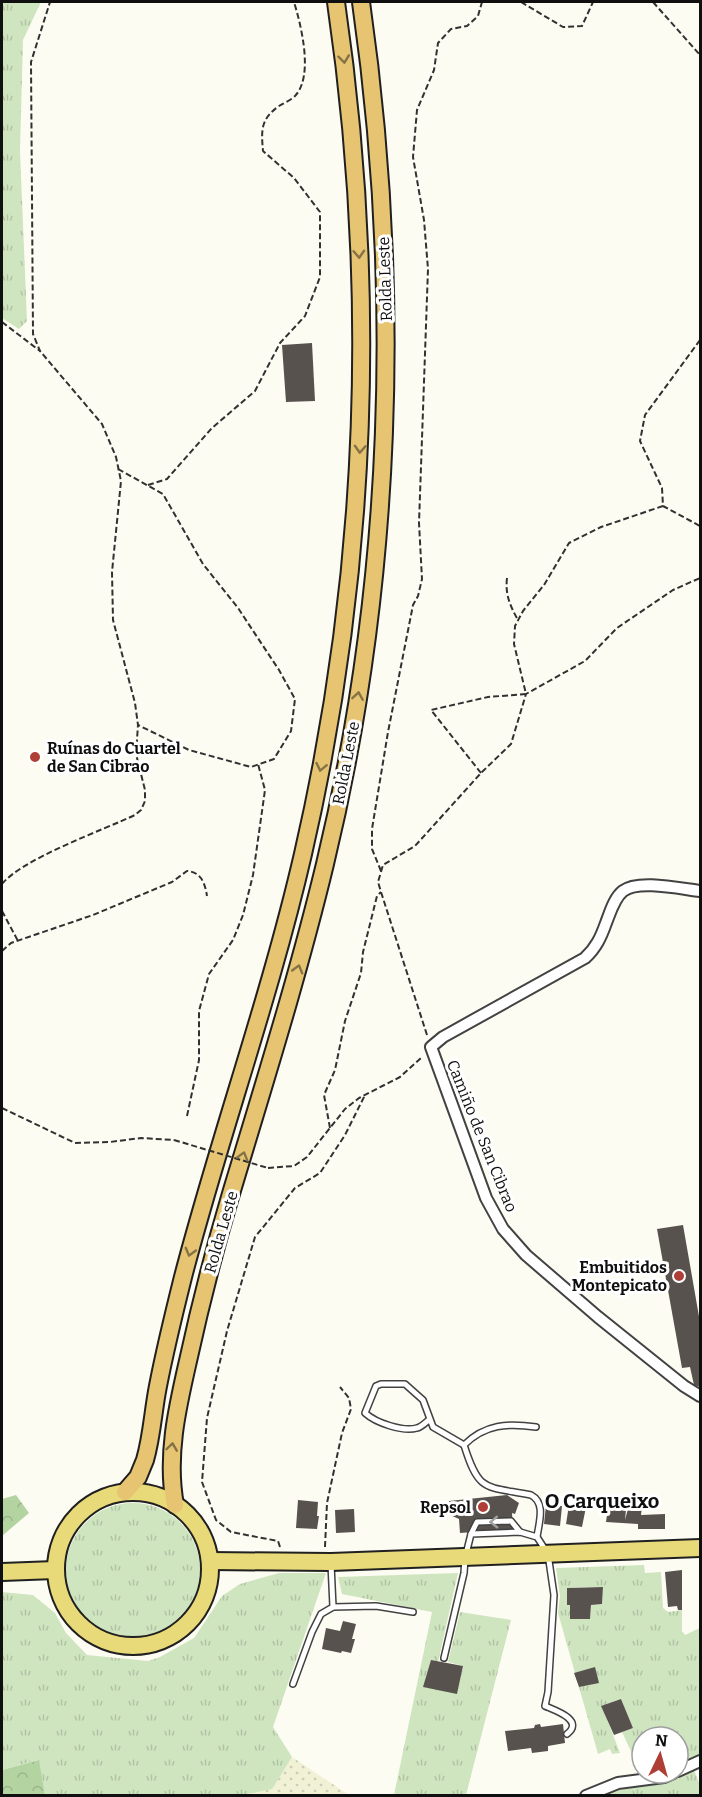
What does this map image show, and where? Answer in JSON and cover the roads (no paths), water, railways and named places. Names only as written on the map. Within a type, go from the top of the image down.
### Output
[{"type":"highway","name":"Rolda Leste","points":[[125,1492],[138,1477],[145,1460],[167,1343],[183,1276],[291,902],[323,758],[338,676],[353,543],[360,446],[362,308],[350,111],[336,2]]},
{"type":"highway","name":"Rolda Leste","points":[[175,1505],[171,1483],[171,1457],[189,1355],[213,1256],[290,995],[320,884],[348,758],[367,636],[379,523],[386,345],[384,236],[375,110],[361,2]]},
{"type":"main road","points":[[125,1492],[145,1492],[165,1498],[175,1505],[195,1524],[205,1541],[210,1561],[209,1581],[204,1600],[193,1617],[179,1630],[162,1640],[143,1645],[124,1645],[106,1641],[82,1626],[65,1605],[58,1588],[56,1570],[58,1548],[68,1527],[83,1509],[103,1497],[125,1492]]},
{"type":"main road","points":[[210,1561],[327,1562],[700,1548]]},
{"type":"main road","points":[[2,1572],[56,1570]]},
{"type":"street","name":"Camiño de San Cibrao","points":[[700,891],[645,885],[633,885],[627,888],[622,891],[614,903],[600,939],[585,958],[443,1037],[431,1047],[486,1198],[503,1229],[526,1255],[598,1317],[684,1386],[700,1396]]},
{"type":"street","points":[[586,1796],[618,1783],[630,1781]]},
{"type":"lane","points":[[430,1419],[418,1428],[402,1429],[365,1413],[376,1386],[405,1384],[423,1400],[433,1427],[464,1446],[471,1469],[479,1481],[486,1486],[531,1495],[541,1504],[537,1537],[548,1554],[554,1595],[548,1692],[545,1706],[565,1714],[571,1720],[573,1725],[567,1734]]},
{"type":"lane","points":[[464,1446],[474,1435],[483,1430],[513,1425],[536,1427]]},
{"type":"lane","points":[[444,1658],[464,1573],[465,1558],[471,1534],[477,1522],[511,1521],[520,1532]]},
{"type":"lane","points":[[471,1534],[520,1532],[537,1537]]},
{"type":"lane","points":[[327,1562],[333,1607]]},
{"type":"lane","points":[[293,1684],[321,1614],[333,1607],[376,1606],[413,1612]]},
{"type":"place","name":"Ruínas do Cuartel de San Cibrao","points":[[35,757]]},
{"type":"place","name":"Embuitidos Montepicato","points":[[679,1276]]},
{"type":"place","name":"Repsol","points":[[483,1507]]},
{"type":"district","name":"O Carqueixo","points":[[602,1501]]}]
